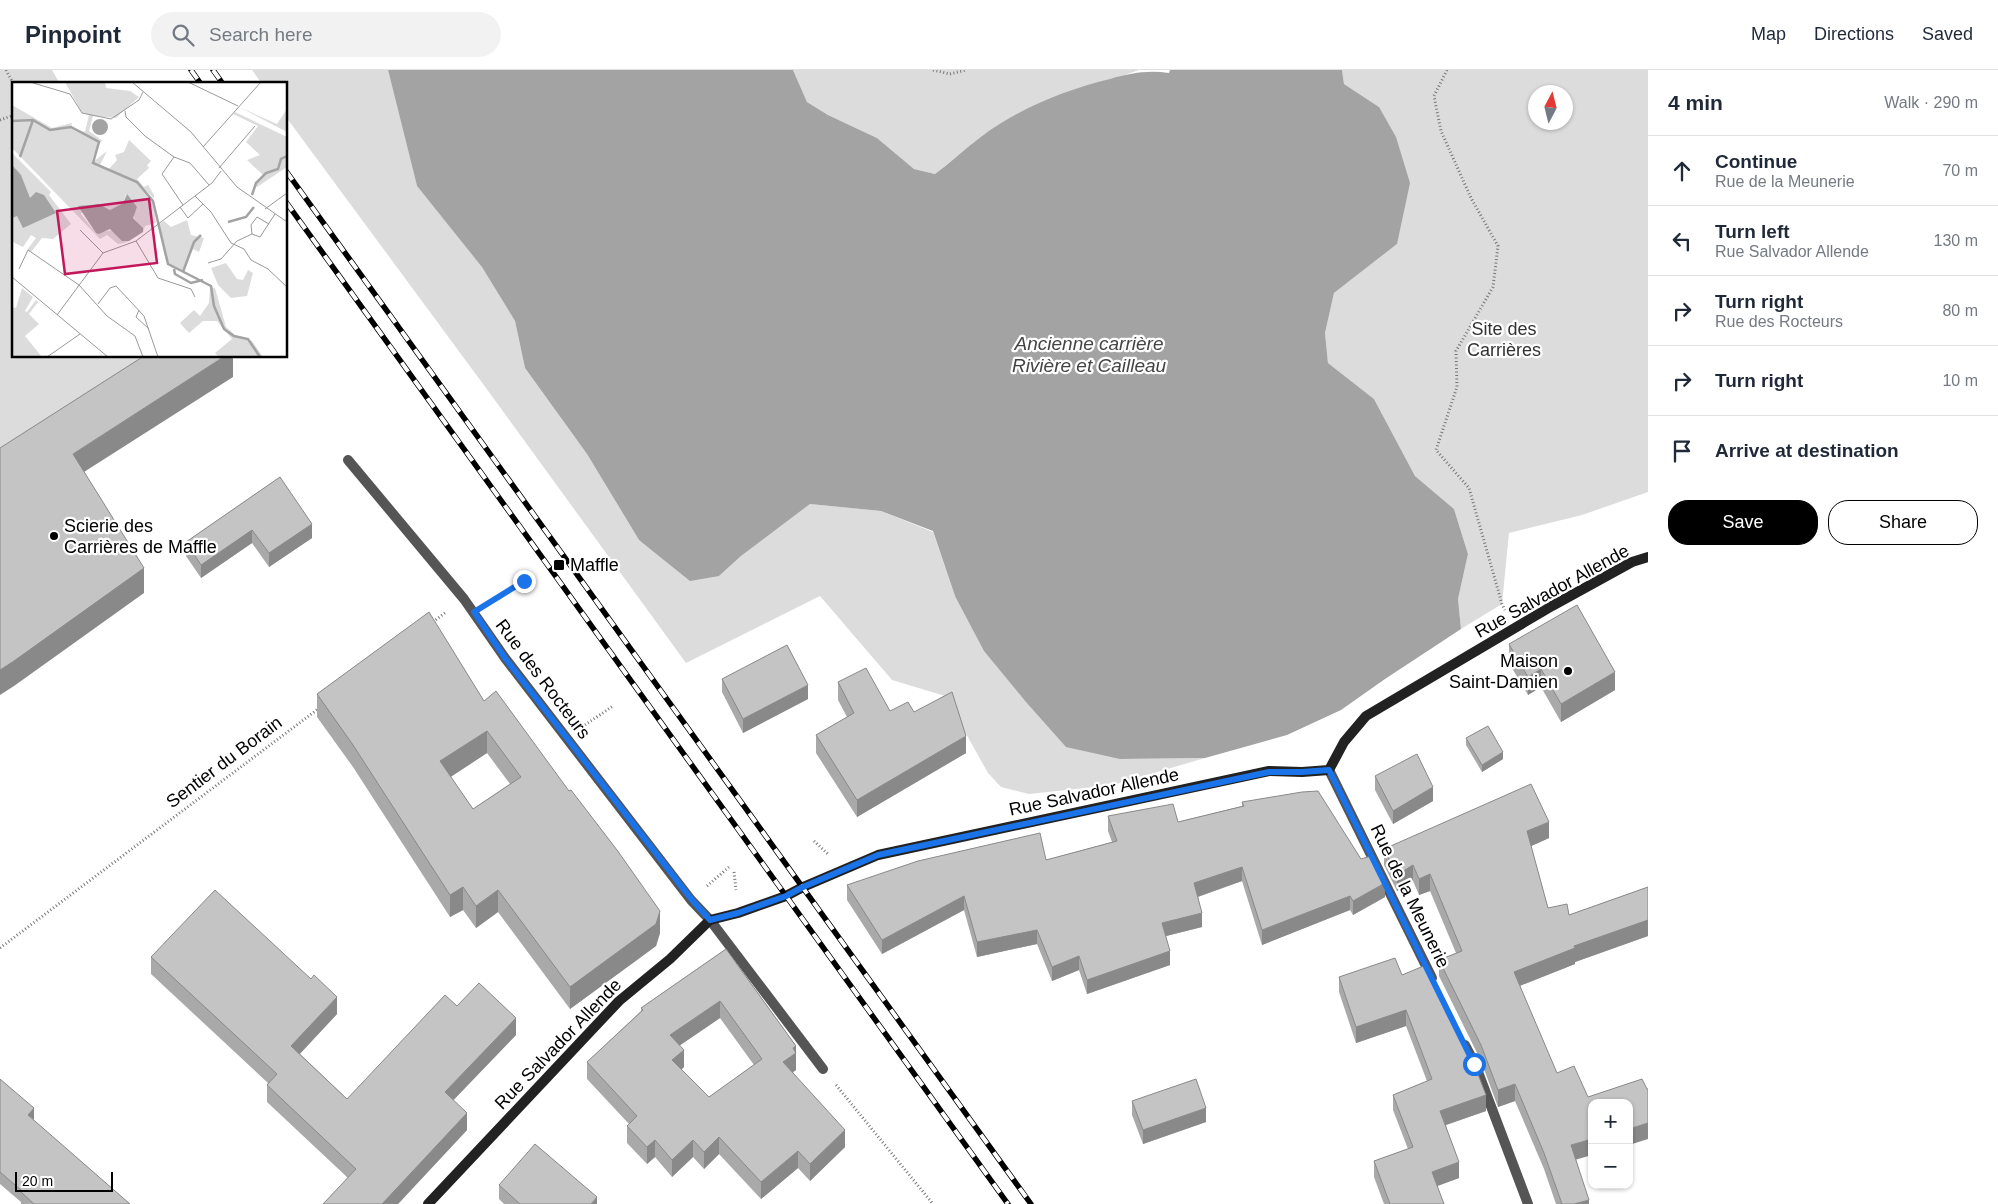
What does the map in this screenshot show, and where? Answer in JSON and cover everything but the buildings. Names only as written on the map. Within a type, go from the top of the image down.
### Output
[{"type":"street","name":"Rue des Rocteurs","points":[[348,460],[464,599],[505,658],[823,1068]]},
{"type":"street","name":"Rue Salvador Allende","points":[[428,1204],[619,1001],[670,959],[710,920],[738,913],[786,896],[878,855],[1269,772],[1329,770],[1344,742],[1366,716],[1632,562],[1648,557]]},
{"type":"street","name":"Rue de la Meunerie","points":[[1329,770],[1436,986]]},
{"type":"street","points":[[1462,1038],[1474,1064],[1528,1204]]},
{"type":"path","points":[[6,70],[13,82]]},
{"type":"path","points":[[933,70],[950,74],[966,70]]},
{"type":"path","points":[[1447,70],[1434,96],[1441,131],[1470,198],[1498,246],[1494,287],[1456,351],[1457,387],[1436,450],[1469,488],[1502,604],[1516,628]]},
{"type":"path","points":[[0,120],[12,116]]},
{"type":"path","points":[[474,612],[524,581]]},
{"type":"path","points":[[433,622],[464,599]]},
{"type":"path","name":"Sentier du Borain","points":[[0,948],[323,705]]},
{"type":"path","points":[[566,737],[613,706]]},
{"type":"path","points":[[692,900],[729,866]]},
{"type":"path","points":[[823,1068],[933,1204]]},
{"type":"green space","points":[[0,70],[52,70],[59,82],[12,82],[12,358],[164,358],[0,461]]},
{"type":"green space","points":[[252,70],[388,70],[417,186],[482,266],[515,321],[525,368],[587,454],[639,540],[719,576],[741,556],[810,504],[881,511],[933,532],[955,596],[1120,759],[1205,758],[1113,785],[1029,794],[1001,787],[988,773],[945,696],[892,680],[820,596],[686,663],[288,120],[288,82],[261,82]]},
{"type":"green space","points":[[793,70],[1139,70],[1023,111],[983,135],[935,174],[914,169],[877,138],[828,115],[807,102]]},
{"type":"green space","name":"Site des Carrières","points":[[1342,70],[1648,70],[1648,492],[1582,515],[1509,533],[1502,604],[1461,629],[1458,599],[1468,554],[1454,509],[1415,476],[1374,399],[1328,363],[1325,333],[1334,293],[1397,244],[1379,107],[1344,84]]},
{"type":"water","name":"Ancienne carrière Rivière et Cailleau","points":[[388,70],[793,70],[807,102],[828,115],[877,138],[914,169],[935,174],[982,136],[1012,117],[1043,101],[1093,83],[1147,72],[1169,73],[1170,70],[1342,70],[1344,84],[1379,107],[1396,137],[1410,183],[1397,244],[1334,293],[1325,333],[1328,363],[1374,399],[1415,476],[1454,509],[1468,554],[1458,599],[1461,629],[1341,710],[1287,735],[1205,758],[1120,759],[1066,747],[984,651],[955,596],[933,531],[881,511],[810,504],[741,556],[719,576],[690,581],[639,540],[587,454],[525,368],[515,321],[482,267],[417,186]]},
{"type":"railway","points":[[191,70],[200,82]]},
{"type":"railway","points":[[213,70],[222,82]]},
{"type":"railway","points":[[288,174],[1031,1204]]},
{"type":"railway","points":[[288,205],[1008,1204]]},
{"type":"place","name":"Scierie des Carrières de Maffle","points":[[54,536]]},
{"type":"place","name":"Maffle","points":[[559,565]]},
{"type":"place","name":"Maison Saint-Damien","points":[[1568,671]]},
{"type":"route","points":[[524,581],[474,612],[505,658],[692,900],[710,920],[738,913],[786,896],[878,855],[1269,772],[1329,770],[1474,1064]]}]
